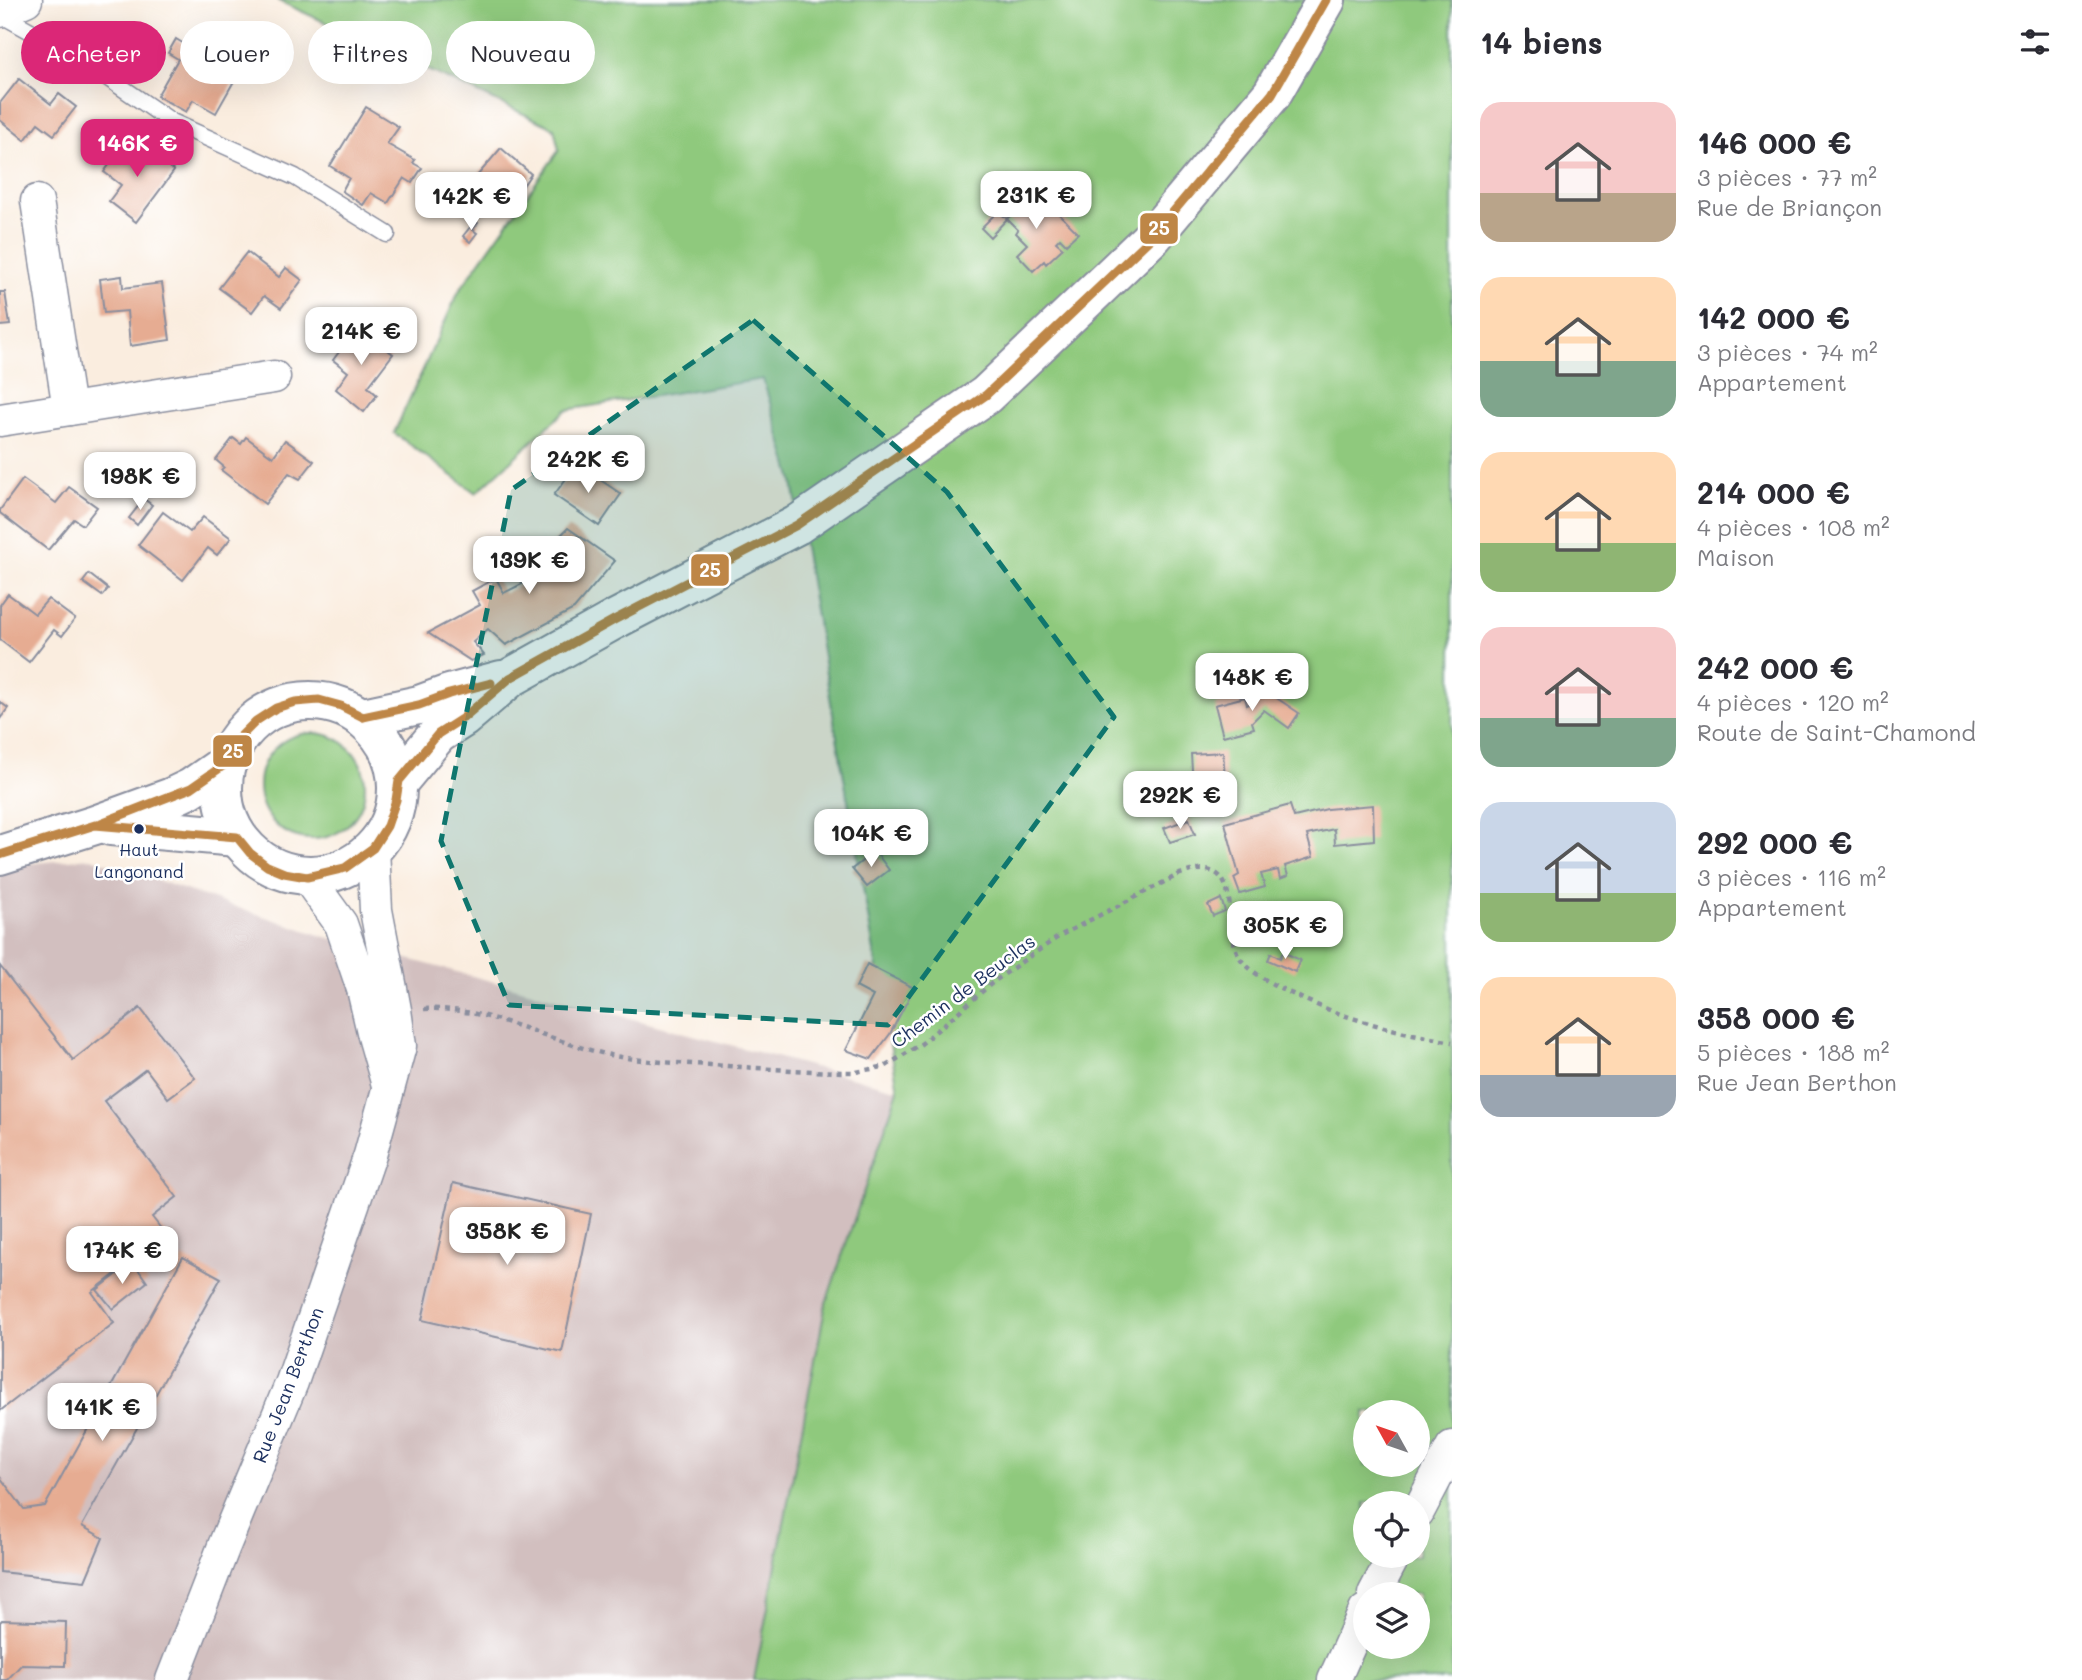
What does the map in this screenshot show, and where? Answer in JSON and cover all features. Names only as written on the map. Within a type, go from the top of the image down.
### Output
[{"type":"main road","points":[[399,781],[438,734],[463,718],[510,678],[614,620],[797,525],[986,395],[1153,236],[1272,94],[1326,0]]},
{"type":"main road","points":[[363,717],[419,705],[510,678]]},
{"type":"main road","points":[[319,700],[341,706],[363,717],[378,730],[386,743],[399,781],[387,826],[373,848],[345,868],[307,877],[284,873],[267,866],[250,853],[237,837],[228,814],[225,792],[227,763],[237,739],[256,721],[276,708],[295,702],[319,700]]},
{"type":"main road","points":[[0,855],[172,797],[191,788],[227,763]]},
{"type":"main road","points":[[95,825],[237,837]]},
{"type":"street","points":[[0,12],[26,0]]},
{"type":"street","points":[[37,201],[69,409]]},
{"type":"street","points":[[0,420],[274,377]]},
{"type":"street","name":"Rue Jean Berthon","points":[[172,1680],[292,1382],[370,1155],[400,1046],[378,922],[373,848]]},
{"type":"street","points":[[307,877],[341,924],[360,979],[388,1085]]},
{"type":"street","points":[[1429,1491],[1452,1447]]},
{"type":"street","points":[[1334,1680],[1353,1638]]},
{"type":"lane","points":[[0,12],[79,58],[172,122],[295,177],[387,234]]},
{"type":"path","name":"Chemin de Beuclas","points":[[395,1010],[440,1008],[470,1013],[580,1049],[628,1059],[856,1072],[886,1066],[921,1044],[992,983],[1063,934],[1180,874],[1197,868],[1213,871],[1224,883],[1240,959],[1255,974],[1282,989],[1360,1022],[1452,1042]]},
{"type":"highlighted area","points":[[753,320],[947,492],[1114,717],[888,1025],[509,1005],[441,841],[511,490]]},
{"type":"shaded area","points":[[91,858],[322,936],[899,1090],[826,1303],[754,1680],[0,1680],[0,866]]},
{"type":"green space","points":[[277,0],[1452,0],[1452,1680],[754,1680],[826,1303],[898,1090],[792,477],[763,379],[566,410],[476,493],[394,433],[459,291],[559,150],[554,128],[459,84],[595,84],[595,21],[446,21],[446,78],[432,72],[432,21],[322,21]]},
{"type":"green space","points":[[312,733],[332,737],[350,748],[361,766],[365,786],[361,806],[350,824],[332,835],[312,839],[292,835],[274,824],[263,806],[259,786],[263,766],[274,748],[292,737]]},
{"type":"building","points":[[176,39],[180,41],[180,84],[232,84],[216,113],[193,100],[186,112],[157,96],[178,59],[168,53]]},
{"type":"building","points":[[19,79],[21,84],[25,84],[51,104],[59,94],[76,107],[54,135],[38,123],[25,140],[0,120],[0,103]]},
{"type":"building","points":[[366,107],[399,127],[387,144],[415,160],[413,163],[422,168],[412,183],[404,178],[388,203],[371,193],[363,205],[342,191],[349,178],[330,166]]},
{"type":"building","points":[[129,138],[174,171],[136,222],[109,201],[121,185],[104,172]]},
{"type":"building","points":[[501,148],[531,174],[511,203],[497,191],[490,199],[471,183]]},
{"type":"building","points":[[1030,197],[1042,208],[1047,202],[1078,233],[1066,244],[1060,238],[1056,242],[1063,248],[1046,264],[1044,261],[1033,271],[1017,254],[1027,244],[1007,219]]},
{"type":"building","points":[[998,211],[1007,219],[990,237],[981,228]]},
{"type":"building","points":[[475,221],[478,223],[473,230],[477,233],[470,242],[463,236]]},
{"type":"building","points":[[247,252],[279,277],[286,268],[302,280],[281,308],[264,296],[252,312],[219,288]]},
{"type":"building","points":[[122,276],[123,288],[162,283],[170,340],[130,346],[127,311],[104,313],[100,279]]},
{"type":"building","points":[[0,292],[5,292],[10,325],[0,326]]},
{"type":"building","points":[[358,327],[393,354],[368,387],[377,395],[364,412],[336,389],[348,372],[333,360]]},
{"type":"building","points":[[246,437],[273,457],[285,440],[314,461],[300,479],[289,473],[265,504],[221,470],[224,467],[216,460],[233,438],[241,444]]},
{"type":"building","points":[[577,464],[621,494],[599,526],[554,495]]},
{"type":"building","points":[[23,479],[56,503],[69,487],[97,507],[83,525],[74,519],[48,550],[0,513]]},
{"type":"building","points":[[144,499],[152,505],[137,525],[129,518]]},
{"type":"building","points":[[163,512],[190,532],[203,517],[231,538],[217,555],[208,548],[183,580],[138,545]]},
{"type":"building","points":[[568,528],[615,561],[574,609],[506,645],[488,629],[473,642],[484,655],[471,661],[428,633],[480,605],[472,591],[496,578],[504,593],[524,583],[518,578],[526,570],[521,565],[532,554],[538,558]]},
{"type":"building","points":[[89,574],[108,589],[102,596],[83,582]]},
{"type":"building","points":[[8,594],[35,614],[48,599],[75,619],[62,636],[54,630],[29,662],[0,640],[0,605]]},
{"type":"building","points":[[1266,691],[1299,713],[1289,728],[1264,710],[1252,722],[1254,728],[1223,736],[1215,705],[1245,697],[1247,705]]},
{"type":"building","points":[[0,702],[8,708],[0,719]]},
{"type":"building","points":[[1223,752],[1227,803],[1194,804],[1191,754]]},
{"type":"building","points":[[1290,805],[1294,817],[1327,809],[1373,805],[1374,840],[1335,844],[1334,829],[1307,835],[1313,857],[1285,866],[1288,876],[1280,879],[1278,870],[1261,874],[1265,887],[1240,894],[1234,878],[1239,875],[1225,823]]},
{"type":"building","points":[[1189,819],[1195,834],[1170,842],[1164,828]]},
{"type":"building","points":[[875,851],[889,870],[867,887],[852,869]]},
{"type":"building","points":[[1221,899],[1225,911],[1213,916],[1208,905]]},
{"type":"building","points":[[1283,952],[1300,960],[1295,972],[1268,960],[1271,953],[1280,958]]},
{"type":"building","points":[[867,964],[914,988],[890,1034],[871,1059],[846,1050],[873,996],[856,987]]},
{"type":"building","points":[[0,966],[73,1060],[140,1008],[195,1078],[168,1098],[146,1069],[104,1101],[177,1197],[152,1217],[166,1235],[92,1292],[114,1323],[0,1411]]},
{"type":"building","points":[[453,1183],[591,1214],[562,1352],[422,1320]]},
{"type":"building","points":[[183,1257],[221,1278],[82,1526],[103,1538],[85,1581],[0,1572],[0,1477],[24,1509],[45,1506]]},
{"type":"building","points":[[133,1262],[147,1282],[113,1309],[97,1290]]},
{"type":"building","points":[[2,1620],[66,1622],[65,1666],[21,1665],[7,1680],[0,1680]]},
{"type":"transit line","name":"25","points":[[0,855],[95,825],[237,837],[250,853],[267,866],[284,873],[307,877],[345,868],[373,848],[387,826],[399,781],[438,734],[463,718],[510,678],[614,620],[797,525],[986,395],[1153,236],[1272,94],[1326,0]]},
{"type":"transit line","name":"25","points":[[363,717],[419,705],[491,683]]},
{"type":"transit line","name":"25","points":[[101,823],[191,788],[227,763],[238,739],[256,721],[276,708],[295,702],[319,700],[341,706],[363,717]]},
{"type":"place","name":"Haut Langonand","points":[[139,829]]}]
